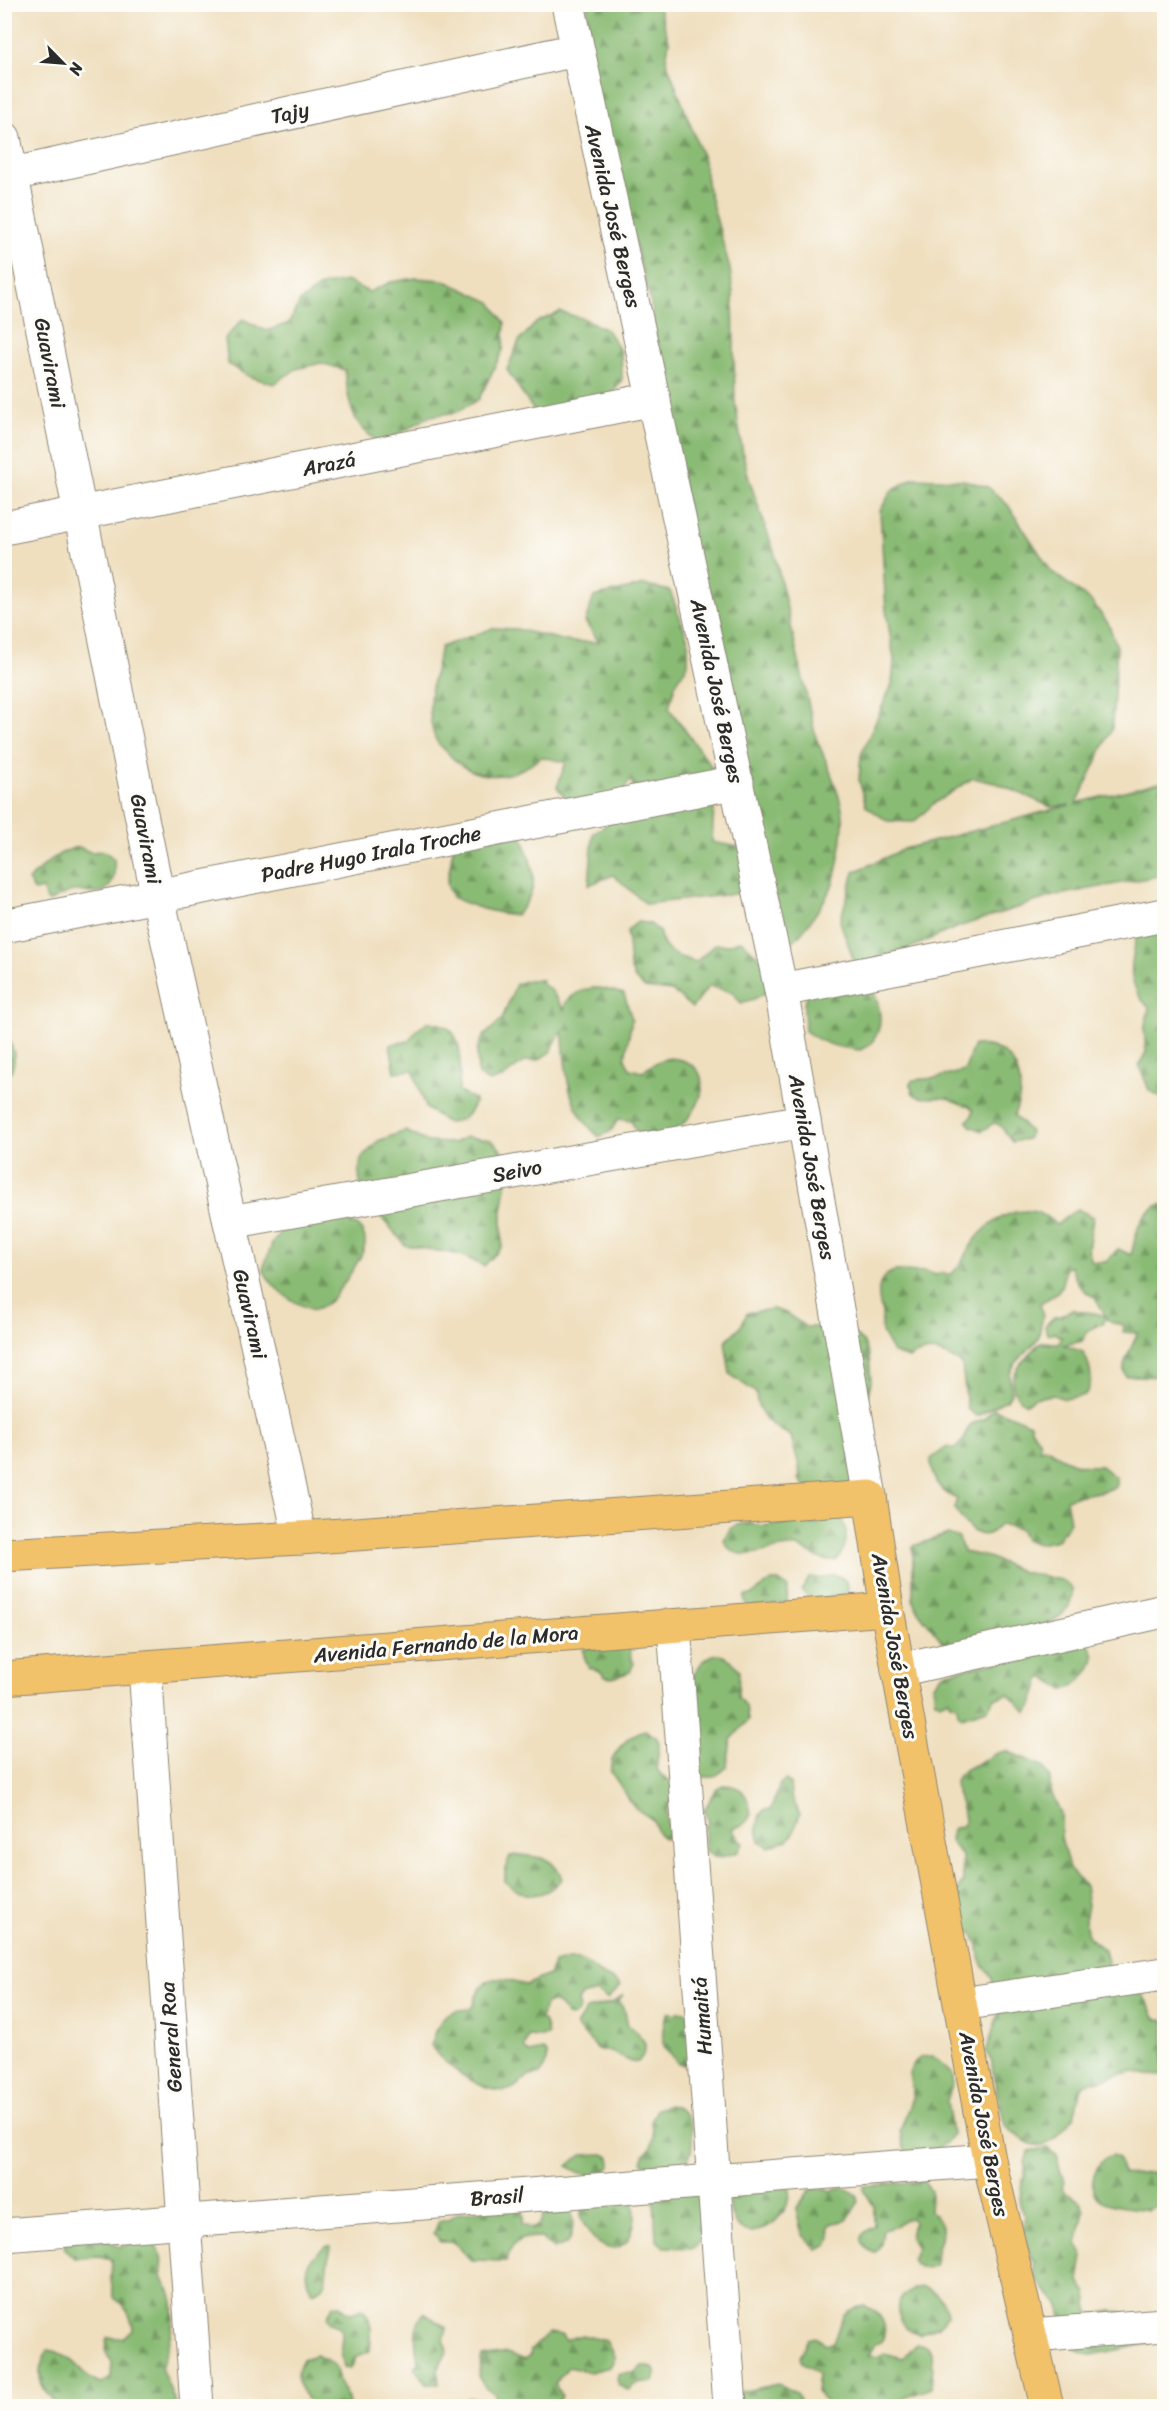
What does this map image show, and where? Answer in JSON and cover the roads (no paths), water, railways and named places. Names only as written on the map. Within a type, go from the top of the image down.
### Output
[{"type":"main road","points":[[4,1555],[300,1538],[870,1497]]},
{"type":"main road","name":"Avenida José Berges","points":[[870,1497],[886,1609],[989,2160],[1047,2406]]},
{"type":"main road","name":"Avenida Fernando de la Mora","points":[[4,1678],[886,1609]]},
{"type":"street","name":"Avenida José Berges","points":[[567,4],[781,990],[870,1497]]},
{"type":"street","name":"Tajy","points":[[8,175],[576,50]]},
{"type":"street","name":"Guavirami","points":[[4,138],[8,175],[158,897],[300,1538]]},
{"type":"street","name":"Arazá","points":[[4,528],[654,399]]},
{"type":"street","name":"Padre Hugo Irala Troche","points":[[4,926],[737,782]]},
{"type":"street","points":[[781,990],[1164,915]]},
{"type":"street","name":"Seivo","points":[[230,1222],[804,1121]]},
{"type":"street","points":[[898,1670],[1164,1611]]},
{"type":"street","name":"Humaitá","points":[[674,1626],[730,2406]]},
{"type":"street","name":"General Roa","points":[[146,1668],[197,2406]]},
{"type":"street","points":[[960,2004],[1164,1974]]},
{"type":"street","name":"Brasil","points":[[4,2235],[989,2160]]},
{"type":"street","points":[[1031,2335],[1164,2325]]}]
